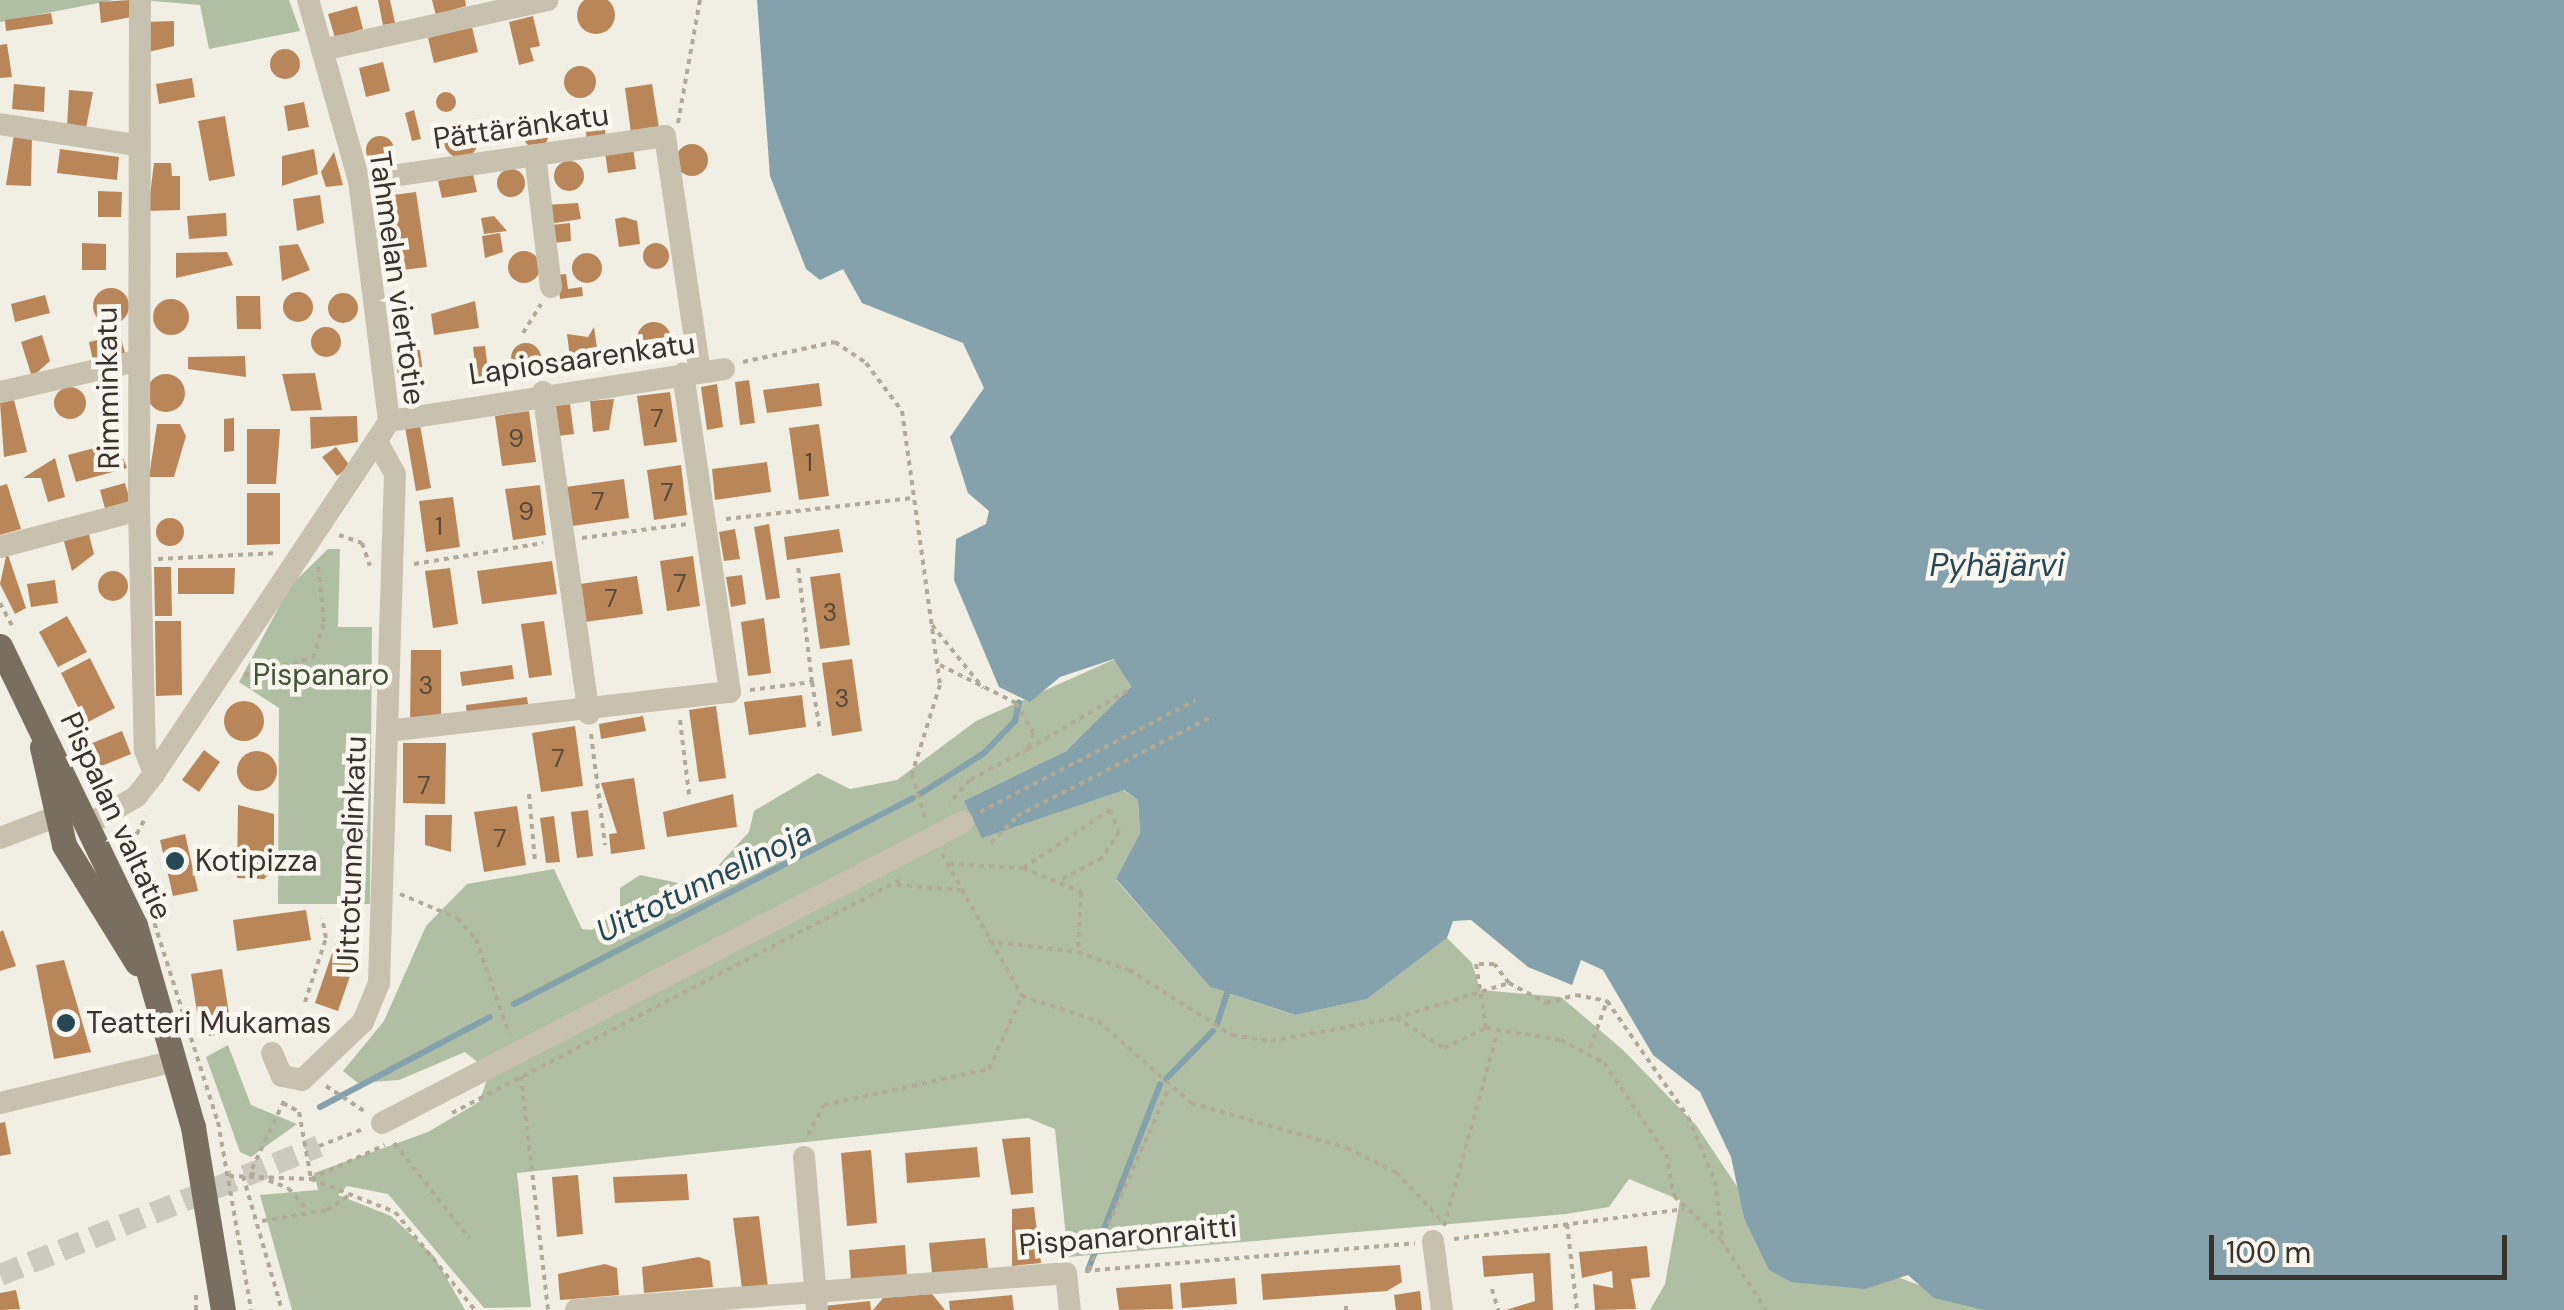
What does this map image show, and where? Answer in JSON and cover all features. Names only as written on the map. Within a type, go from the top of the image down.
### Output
[{"type":"main road","name":"Pispalan valtatie","points":[[0,646],[90,824],[152,985],[175,1061],[218,1258],[223,1310]]},
{"type":"main road","points":[[39,727],[47,820],[82,884],[152,985]]},
{"type":"main road","points":[[218,1258],[238,1310]]},
{"type":"street","name":"Rimminkatu","points":[[140,0],[136,145],[139,510],[144,750],[154,774]]},
{"type":"street","name":"Tahmelan viertotie","points":[[90,824],[136,797],[154,774],[389,421],[359,182],[308,0]]},
{"type":"street","points":[[322,50],[548,0]]},
{"type":"street","points":[[0,124],[136,145]]},
{"type":"street","points":[[387,731],[588,714],[730,692],[665,136]]},
{"type":"street","name":"Pättäränkatu","points":[[386,177],[665,136]]},
{"type":"street","points":[[535,154],[551,286]]},
{"type":"street","points":[[0,392],[137,361]]},
{"type":"street","name":"Lapiosaarenkatu","points":[[389,421],[543,392],[724,369]]},
{"type":"street","points":[[543,392],[588,714]]},
{"type":"street","name":"Uittotunnelinkatu","points":[[294,1087],[372,1008],[395,931],[387,731],[395,474],[378,442]]},
{"type":"street","points":[[0,547],[139,510]]},
{"type":"street","points":[[0,838],[47,820]]},
{"type":"street","points":[[387,1132],[963,822]]},
{"type":"street","points":[[272,1053],[294,1087]]},
{"type":"street","points":[[0,1102],[175,1061]]},
{"type":"street","points":[[804,1157],[816,1301]]},
{"type":"street","points":[[1438,1234],[1442,1310]]},
{"type":"street","points":[[1070,1310],[1077,1272]]},
{"type":"street","name":"Pispanaronraitti","points":[[576,1310],[816,1301],[1077,1272]]},
{"type":"path","points":[[665,136],[676,129],[693,72],[700,0]]},
{"type":"path","points":[[523,332],[551,286]]},
{"type":"path","points":[[724,369],[821,342],[851,350],[902,411],[928,621],[938,662],[935,712],[912,774],[946,864],[1022,996],[1098,1021],[1169,1088],[1396,1172],[1431,1200],[1438,1234]]},
{"type":"path","points":[[404,566],[789,509],[912,498]]},
{"type":"path","points":[[328,542],[343,521]]},
{"type":"path","points":[[335,532],[362,543],[364,566],[378,566]]},
{"type":"path","points":[[183,558],[228,551]]},
{"type":"path","points":[[234,680],[313,658],[324,622],[321,552]]},
{"type":"path","points":[[798,568],[820,732]]},
{"type":"path","points":[[0,622],[8,618]]},
{"type":"path","points":[[928,621],[986,691]]},
{"type":"path","points":[[938,662],[986,691],[1016,703],[1034,733],[1028,748]]},
{"type":"path","points":[[730,692],[812,682]]},
{"type":"path","points":[[935,840],[942,814],[970,780],[1131,688]]},
{"type":"path","points":[[677,700],[689,794]]},
{"type":"path","points":[[963,822],[1196,700]]},
{"type":"path","points":[[588,714],[606,845]]},
{"type":"path","points":[[991,843],[1017,816],[1214,716]]},
{"type":"path","points":[[529,794],[535,861]]},
{"type":"path","points":[[132,844],[151,810]]},
{"type":"path","points":[[1023,868],[1110,810],[1119,832],[1102,858],[1062,879]]},
{"type":"path","points":[[946,864],[1023,868],[1062,879],[1086,902],[1078,952]]},
{"type":"path","points":[[897,885],[961,890]]},
{"type":"path","points":[[306,1002],[326,938],[322,918]]},
{"type":"path","points":[[988,941],[1078,952],[1128,970],[1232,1036],[1271,1040],[1396,1018],[1480,986],[1509,983]]},
{"type":"path","points":[[1722,1240],[1715,1181],[1688,1117],[1608,1001],[1576,995],[1546,1003],[1480,961],[1478,1008],[1486,1028],[1590,1049],[1642,1108],[1684,1209],[1722,1240],[1766,1310]]},
{"type":"path","points":[[804,1157],[824,1104],[997,1063],[1022,996]]},
{"type":"path","points":[[1590,1049],[1608,1001]]},
{"type":"path","points":[[1396,1018],[1444,1048],[1486,1028]]},
{"type":"path","points":[[1438,1234],[1497,1033]]},
{"type":"path","points":[[294,1087],[387,1132],[469,1238]]},
{"type":"path","points":[[250,1173],[294,1087]]},
{"type":"path","points":[[294,1087],[310,1179]]},
{"type":"path","points":[[1077,1272],[1169,1088]]},
{"type":"path","points":[[319,1146],[387,1132]]},
{"type":"path","points":[[250,1173],[288,1188],[308,1210]]},
{"type":"path","points":[[229,1176],[250,1173],[310,1179],[395,1212],[474,1310]]},
{"type":"path","points":[[242,1174],[260,1222],[282,1310]]},
{"type":"path","points":[[260,1222],[351,1194]]},
{"type":"path","name":"Pispanaronraitti","points":[[1077,1272],[1684,1209]]},
{"type":"path","points":[[1567,1224],[1577,1310]]},
{"type":"path","points":[[1492,1290],[1498,1310]]},
{"type":"green space","points":[[0,0],[114,0],[0,22]]},
{"type":"green space","points":[[141,0],[289,0],[300,31],[209,49],[200,5]]},
{"type":"green space","name":"Pispanaro","points":[[328,549],[340,549],[338,627],[372,627],[370,904],[278,904],[279,708],[239,682],[290,586]]},
{"type":"green space","points":[[1115,659],[1131,688],[1066,751],[965,801],[1123,790],[1138,800],[1140,833],[1116,880],[1210,987],[1294,1015],[1367,999],[1447,938],[1472,963],[1480,990],[1561,997],[1623,1050],[1696,1125],[1738,1188],[1744,1218],[1984,1310],[1650,1310],[1665,1284],[1680,1200],[1629,1179],[1609,1207],[1566,1214],[1068,1257],[1055,1129],[1028,1118],[517,1173],[531,1307],[484,1308],[388,1194],[347,1186],[338,1195],[391,1216],[434,1256],[465,1310],[292,1310],[260,1195],[318,1190],[314,1173],[428,1132],[479,1102],[490,1072],[465,1052],[399,1080],[358,1083],[343,1071],[384,1021],[426,926],[467,884],[554,869],[582,929],[592,930],[620,909],[620,888],[640,875],[688,885],[715,869],[749,832],[754,811],[818,773],[850,789],[897,780],[976,721]]},
{"type":"green space","points":[[228,1045],[251,1105],[297,1124],[251,1157],[240,1152],[206,1057]]},
{"type":"water","name":"Pyhäjärvi","points":[[757,0],[2564,0],[2564,1310],[1984,1310],[1934,1298],[1908,1275],[1865,1289],[1791,1282],[1769,1270],[1744,1218],[1731,1157],[1700,1092],[1653,1055],[1603,970],[1581,960],[1572,985],[1528,967],[1471,920],[1453,921],[1447,938],[1367,999],[1295,1015],[1210,987],[1116,879],[1140,833],[1138,800],[1124,790],[982,838],[964,801],[1066,751],[1131,687],[1114,659],[1060,677],[1030,702],[999,687],[954,580],[956,539],[986,524],[989,511],[968,493],[950,437],[984,388],[963,343],[862,303],[843,269],[820,280],[806,269],[770,176]]},
{"type":"building","points":[[596,-4],[609,2],[615,15],[609,28],[596,34],[583,28],[577,15],[583,2]]},
{"type":"building","points":[[130,0],[131,17],[101,23],[99,2]]},
{"type":"building","points":[[378,0],[390,0],[395,23],[383,25]]},
{"type":"building","points":[[432,0],[465,0],[466,6],[436,15]]},
{"type":"building","points":[[357,6],[363,29],[335,38],[328,14]]},
{"type":"building","points":[[51,13],[53,24],[6,31],[5,20]]},
{"type":"building","points":[[533,16],[540,46],[530,48],[534,61],[519,65],[509,22]]},
{"type":"building","points":[[174,21],[174,46],[144,53],[143,22]]},
{"type":"building","points":[[472,27],[478,52],[434,63],[428,38]]},
{"type":"building","points":[[7,44],[12,77],[0,78],[0,45]]},
{"type":"building","points":[[285,49],[296,53],[300,64],[296,75],[285,79],[274,75],[270,64],[274,53]]},
{"type":"building","points":[[383,62],[390,91],[366,97],[359,68]]},
{"type":"building","points":[[580,66],[591,71],[596,82],[591,93],[580,98],[569,93],[564,82],[569,71]]},
{"type":"building","points":[[192,78],[195,97],[159,104],[156,84]]},
{"type":"building","points":[[14,84],[45,87],[44,112],[12,109]]},
{"type":"building","points":[[652,84],[659,128],[631,133],[625,88]]},
{"type":"building","points":[[69,90],[93,92],[86,128],[67,127]]},
{"type":"building","points":[[446,92],[456,102],[446,112],[436,102]]},
{"type":"building","points":[[304,102],[309,127],[288,131],[284,106]]},
{"type":"building","points":[[414,110],[421,139],[412,141],[405,113]]},
{"type":"building","points":[[602,113],[606,136],[587,139],[584,121]]},
{"type":"building","points":[[225,116],[235,176],[209,181],[198,121]]},
{"type":"building","points":[[461,124],[473,129],[478,141],[473,153],[461,158],[449,153],[444,141],[449,129]]},
{"type":"building","points":[[536,124],[545,127],[545,145],[536,148],[527,145],[524,136],[527,127]]},
{"type":"building","points":[[14,134],[32,134],[31,186],[6,185]]},
{"type":"building","points":[[380,136],[390,140],[394,150],[390,160],[380,164],[370,160],[366,150],[370,140]]},
{"type":"building","points":[[692,144],[703,149],[708,160],[703,171],[692,176],[681,171],[676,160],[681,149]]},
{"type":"building","points":[[633,148],[636,169],[608,173],[605,152]]},
{"type":"building","points":[[60,149],[119,157],[117,180],[57,173]]},
{"type":"building","points":[[314,149],[318,174],[282,186],[282,156]]},
{"type":"building","points":[[334,152],[343,185],[326,187],[321,172]]},
{"type":"building","points":[[569,161],[583,170],[584,176],[575,190],[569,191],[555,182],[554,176],[563,162]]},
{"type":"building","points":[[154,163],[171,163],[172,176],[180,176],[180,210],[148,211]]},
{"type":"building","points":[[511,169],[521,173],[525,183],[521,193],[511,197],[501,193],[497,183],[501,173]]},
{"type":"building","points":[[473,174],[477,192],[442,198],[438,181]]},
{"type":"building","points":[[98,191],[122,192],[121,217],[98,217]]},
{"type":"building","points":[[416,192],[427,267],[395,271],[385,196]]},
{"type":"building","points":[[320,195],[324,223],[297,231],[293,199]]},
{"type":"building","points":[[578,203],[581,219],[549,224],[546,205]]},
{"type":"building","points":[[226,213],[227,236],[189,239],[187,216]]},
{"type":"building","points":[[494,216],[507,231],[484,234],[481,218]]},
{"type":"building","points":[[615,219],[637,221],[640,244],[619,247]]},
{"type":"building","points":[[570,223],[571,241],[553,243],[551,225]]},
{"type":"building","points":[[500,233],[503,252],[485,258],[482,236]]},
{"type":"building","points":[[82,243],[106,244],[106,270],[82,270]]},
{"type":"building","points":[[656,243],[665,247],[669,256],[665,265],[656,269],[647,265],[643,256],[647,247]]},
{"type":"building","points":[[298,244],[310,270],[282,281],[279,246]]},
{"type":"building","points":[[524,251],[535,256],[540,267],[535,278],[524,283],[513,278],[508,267],[513,256]]},
{"type":"building","points":[[227,252],[233,265],[176,278],[176,253]]},
{"type":"building","points":[[587,253],[598,257],[602,268],[598,279],[587,283],[576,279],[572,268],[576,257]]},
{"type":"building","points":[[566,274],[568,289],[582,287],[583,296],[560,299],[557,275]]},
{"type":"building","points":[[111,288],[123,294],[129,306],[123,318],[111,324],[99,318],[93,306],[99,294]]},
{"type":"building","points":[[298,292],[312,301],[313,307],[304,321],[298,322],[284,313],[283,307],[292,293]]},
{"type":"building","points":[[343,293],[357,302],[358,308],[349,322],[343,323],[329,314],[328,308],[337,294]]},
{"type":"building","points":[[45,295],[50,313],[15,322],[11,304]]},
{"type":"building","points":[[236,296],[260,296],[261,329],[237,329]]},
{"type":"building","points":[[171,299],[184,304],[189,317],[184,330],[171,335],[158,330],[153,317],[158,304]]},
{"type":"building","points":[[475,301],[479,328],[434,335],[431,314]]},
{"type":"building","points":[[409,305],[411,324],[395,326],[393,307]]},
{"type":"building","points":[[654,322],[666,327],[671,339],[666,351],[654,356],[642,351],[637,339],[642,327]]},
{"type":"building","points":[[326,327],[340,336],[341,342],[332,356],[326,357],[312,348],[311,342],[320,328]]},
{"type":"building","points":[[594,327],[599,362],[571,366],[567,334],[588,337]]},
{"type":"building","points":[[42,335],[50,361],[32,377],[21,342]]},
{"type":"building","points":[[120,335],[125,353],[93,361],[89,342]]},
{"type":"building","points":[[526,343],[537,347],[541,358],[537,369],[526,373],[515,369],[511,358],[515,347]]},
{"type":"building","points":[[419,344],[425,386],[400,389],[394,347]]},
{"type":"building","points":[[485,346],[489,377],[477,379],[473,347]]},
{"type":"building","points":[[245,356],[246,377],[188,369],[188,357]]},
{"type":"building","points":[[315,373],[322,410],[291,411],[282,374]]},
{"type":"building","points":[[166,374],[180,379],[185,393],[180,407],[166,412],[152,407],[147,393],[152,379]]},
{"type":"building","points":[[749,380],[755,423],[740,425],[735,382]]},
{"type":"building","points":[[819,383],[822,406],[767,413],[763,390]]},
{"type":"building","points":[[717,384],[723,427],[707,430],[701,387]]},
{"type":"building","points":[[70,387],[82,391],[86,403],[82,415],[70,419],[58,415],[54,403],[58,391]]},
{"type":"building","points":[[670,392],[677,442],[644,446],[637,396]]},
{"type":"building","points":[[614,399],[609,430],[593,432],[590,401]]},
{"type":"building","points":[[14,400],[27,452],[4,457],[0,403]]},
{"type":"building","points":[[570,404],[574,434],[558,436],[554,406]]},
{"type":"building","points":[[529,411],[536,462],[502,466],[495,416]]},
{"type":"building","points":[[357,416],[358,442],[311,449],[310,417]]},
{"type":"building","points":[[234,418],[234,451],[224,452],[224,419]]},
{"type":"building","points":[[157,424],[180,424],[186,436],[174,477],[149,477]]},
{"type":"building","points":[[819,424],[829,496],[799,500],[789,428]]},
{"type":"building","points":[[420,425],[431,488],[416,491],[405,427]]},
{"type":"building","points":[[247,429],[280,429],[276,484],[247,484]]},
{"type":"building","points":[[117,442],[127,468],[76,482],[68,455]]},
{"type":"building","points":[[336,447],[350,466],[337,476],[322,457]]},
{"type":"building","points":[[55,458],[65,497],[48,502],[41,478],[23,478]]},
{"type":"building","points":[[767,462],[771,492],[715,500],[712,469]]},
{"type":"building","points":[[681,465],[687,515],[654,520],[647,470]]},
{"type":"building","points":[[624,479],[629,518],[572,526],[566,487]]},
{"type":"building","points":[[125,483],[131,505],[106,512],[100,490]]},
{"type":"building","points":[[7,484],[21,529],[0,535],[0,486]]},
{"type":"building","points":[[540,485],[546,535],[513,540],[505,489]]},
{"type":"building","points":[[247,493],[280,493],[280,544],[247,545]]},
{"type":"building","points":[[453,497],[460,547],[426,552],[419,501]]},
{"type":"building","points":[[170,518],[180,522],[184,532],[180,542],[170,546],[160,542],[156,532],[160,522]]},
{"type":"building","points":[[769,524],[780,598],[766,600],[754,527]]},
{"type":"building","points":[[735,529],[740,559],[724,561],[719,532]]},
{"type":"building","points":[[839,529],[843,552],[787,560],[784,537]]},
{"type":"building","points":[[88,531],[94,554],[72,571],[63,538]]},
{"type":"building","points":[[7,552],[26,608],[15,614],[0,584]]},
{"type":"building","points":[[693,556],[700,606],[667,611],[660,561]]},
{"type":"building","points":[[552,561],[557,594],[482,604],[477,571]]},
{"type":"building","points":[[154,567],[171,567],[172,616],[155,616]]},
{"type":"building","points":[[178,568],[235,568],[234,594],[178,594]]},
{"type":"building","points":[[450,568],[458,624],[433,628],[425,571]]},
{"type":"building","points":[[113,571],[127,580],[128,586],[119,600],[113,601],[99,592],[98,586],[107,572]]},
{"type":"building","points":[[840,573],[850,645],[820,649],[810,577]]},
{"type":"building","points":[[742,575],[746,604],[731,607],[726,577]]},
{"type":"building","points":[[637,576],[643,614],[585,622],[580,584]]},
{"type":"building","points":[[55,580],[58,603],[31,607],[27,584]]},
{"type":"building","points":[[67,616],[87,652],[58,667],[39,632]]},
{"type":"building","points":[[764,618],[771,673],[748,676],[741,622]]},
{"type":"building","points":[[155,621],[181,621],[182,695],[156,696]]},
{"type":"building","points":[[544,621],[552,675],[529,678],[521,624]]},
{"type":"building","points":[[411,650],[441,650],[441,723],[410,723]]},
{"type":"building","points":[[90,658],[115,708],[86,723],[61,673]]},
{"type":"building","points":[[852,659],[862,731],[832,736],[822,663]]},
{"type":"building","points":[[512,665],[514,679],[462,686],[460,672]]},
{"type":"building","points":[[802,695],[806,727],[749,735],[744,702]]},
{"type":"building","points":[[527,697],[529,711],[467,719],[466,705]]},
{"type":"building","points":[[244,701],[258,707],[264,721],[258,735],[244,741],[230,735],[224,721],[230,707]]},
{"type":"building","points":[[716,706],[726,778],[699,782],[689,710]]},
{"type":"building","points":[[643,716],[646,731],[601,739],[599,724]]},
{"type":"building","points":[[575,726],[583,786],[541,792],[532,733]]},
{"type":"building","points":[[122,731],[131,754],[94,769],[85,746]]},
{"type":"building","points":[[403,743],[446,743],[445,804],[403,803]]},
{"type":"building","points":[[204,750],[220,762],[199,792],[182,780]]},
{"type":"building","points":[[257,751],[271,757],[277,771],[271,785],[257,791],[243,785],[237,771],[243,757]]},
{"type":"building","points":[[634,778],[645,849],[611,854],[609,834],[617,833],[601,783]]},
{"type":"building","points":[[733,794],[737,827],[667,837],[663,812]]},
{"type":"building","points":[[238,805],[274,814],[274,869],[264,879],[237,878]]},
{"type":"building","points":[[517,806],[526,865],[484,872],[474,812]]},
{"type":"building","points":[[588,810],[593,856],[577,858],[571,812]]},
{"type":"building","points":[[425,815],[452,815],[451,852],[425,845]]},
{"type":"building","points":[[554,816],[560,862],[546,863],[540,818]]},
{"type":"building","points":[[185,834],[198,891],[173,896],[160,840]]},
{"type":"building","points":[[306,910],[311,940],[237,951],[233,920]]},
{"type":"building","points":[[3,930],[16,966],[0,971],[0,932]]},
{"type":"building","points":[[339,933],[362,941],[338,1011],[315,1003]]},
{"type":"building","name":"Teatteri Mukamas","points":[[64,960],[91,1052],[54,1059],[36,965]]},
{"type":"building","points":[[222,969],[232,1033],[201,1037],[191,974]]},
{"type":"building","points":[[5,1122],[11,1154],[0,1156],[0,1123]]},
{"type":"building","points":[[1030,1137],[1033,1193],[1011,1195],[1002,1139]]},
{"type":"building","points":[[977,1147],[980,1177],[907,1183],[905,1153]]},
{"type":"building","points":[[871,1150],[877,1223],[847,1226],[841,1153]]},
{"type":"building","points":[[687,1174],[689,1200],[615,1203],[613,1177]]},
{"type":"building","points":[[578,1175],[583,1234],[557,1237],[552,1177]]},
{"type":"building","points":[[1034,1207],[1041,1263],[1012,1266],[1012,1209]]},
{"type":"building","points":[[759,1216],[768,1287],[742,1289],[733,1218]]},
{"type":"building","points":[[985,1238],[988,1268],[932,1273],[929,1243]]},
{"type":"building","points":[[905,1245],[907,1275],[851,1280],[849,1250]]},
{"type":"building","points":[[1647,1246],[1650,1277],[1631,1279],[1636,1309],[1595,1310],[1593,1284],[1613,1288],[1612,1271],[1582,1278],[1579,1252]]},
{"type":"building","points":[[1550,1253],[1553,1310],[1506,1310],[1535,1301],[1533,1273],[1484,1277],[1482,1256]]},
{"type":"building","points":[[699,1257],[710,1261],[713,1287],[644,1293],[642,1267]]},
{"type":"building","points":[[605,1264],[617,1268],[619,1295],[560,1300],[558,1274]]},
{"type":"building","points":[[1400,1265],[1402,1282],[1387,1291],[1263,1300],[1261,1274]]},
{"type":"building","points":[[1235,1278],[1237,1304],[1182,1308],[1180,1283]]},
{"type":"building","points":[[1171,1284],[1173,1309],[1119,1310],[1116,1288]]},
{"type":"building","points":[[16,1290],[20,1309],[0,1310],[0,1293]]},
{"type":"building","points":[[1420,1291],[1422,1310],[1396,1310],[1394,1295]]},
{"type":"building","points":[[932,1294],[945,1310],[873,1310],[883,1298]]},
{"type":"building","points":[[1012,1295],[1014,1310],[950,1310],[949,1301]]},
{"type":"building","points":[[870,1301],[871,1310],[824,1310],[824,1306]]},
{"type":"waterway","name":"Uittotunnelinoja","points":[[920,794],[984,753],[1015,721],[1019,702]]},
{"type":"waterway","name":"Uittotunnelinoja","points":[[514,1004],[913,798]]},
{"type":"waterway","points":[[1217,1024],[1227,993]]},
{"type":"waterway","name":"Uittotunnelinoja","points":[[320,1107],[490,1017]]},
{"type":"waterway","points":[[1166,1079],[1213,1031]]},
{"type":"waterway","points":[[1088,1270],[1160,1084]]},
{"type":"tunnel","points":[[0,1275],[319,1146]]},
{"type":"place","name":"Kotipizza","points":[[175,861]]},
{"type":"place","name":"Teatteri Mukamas","points":[[66,1023]]}]
